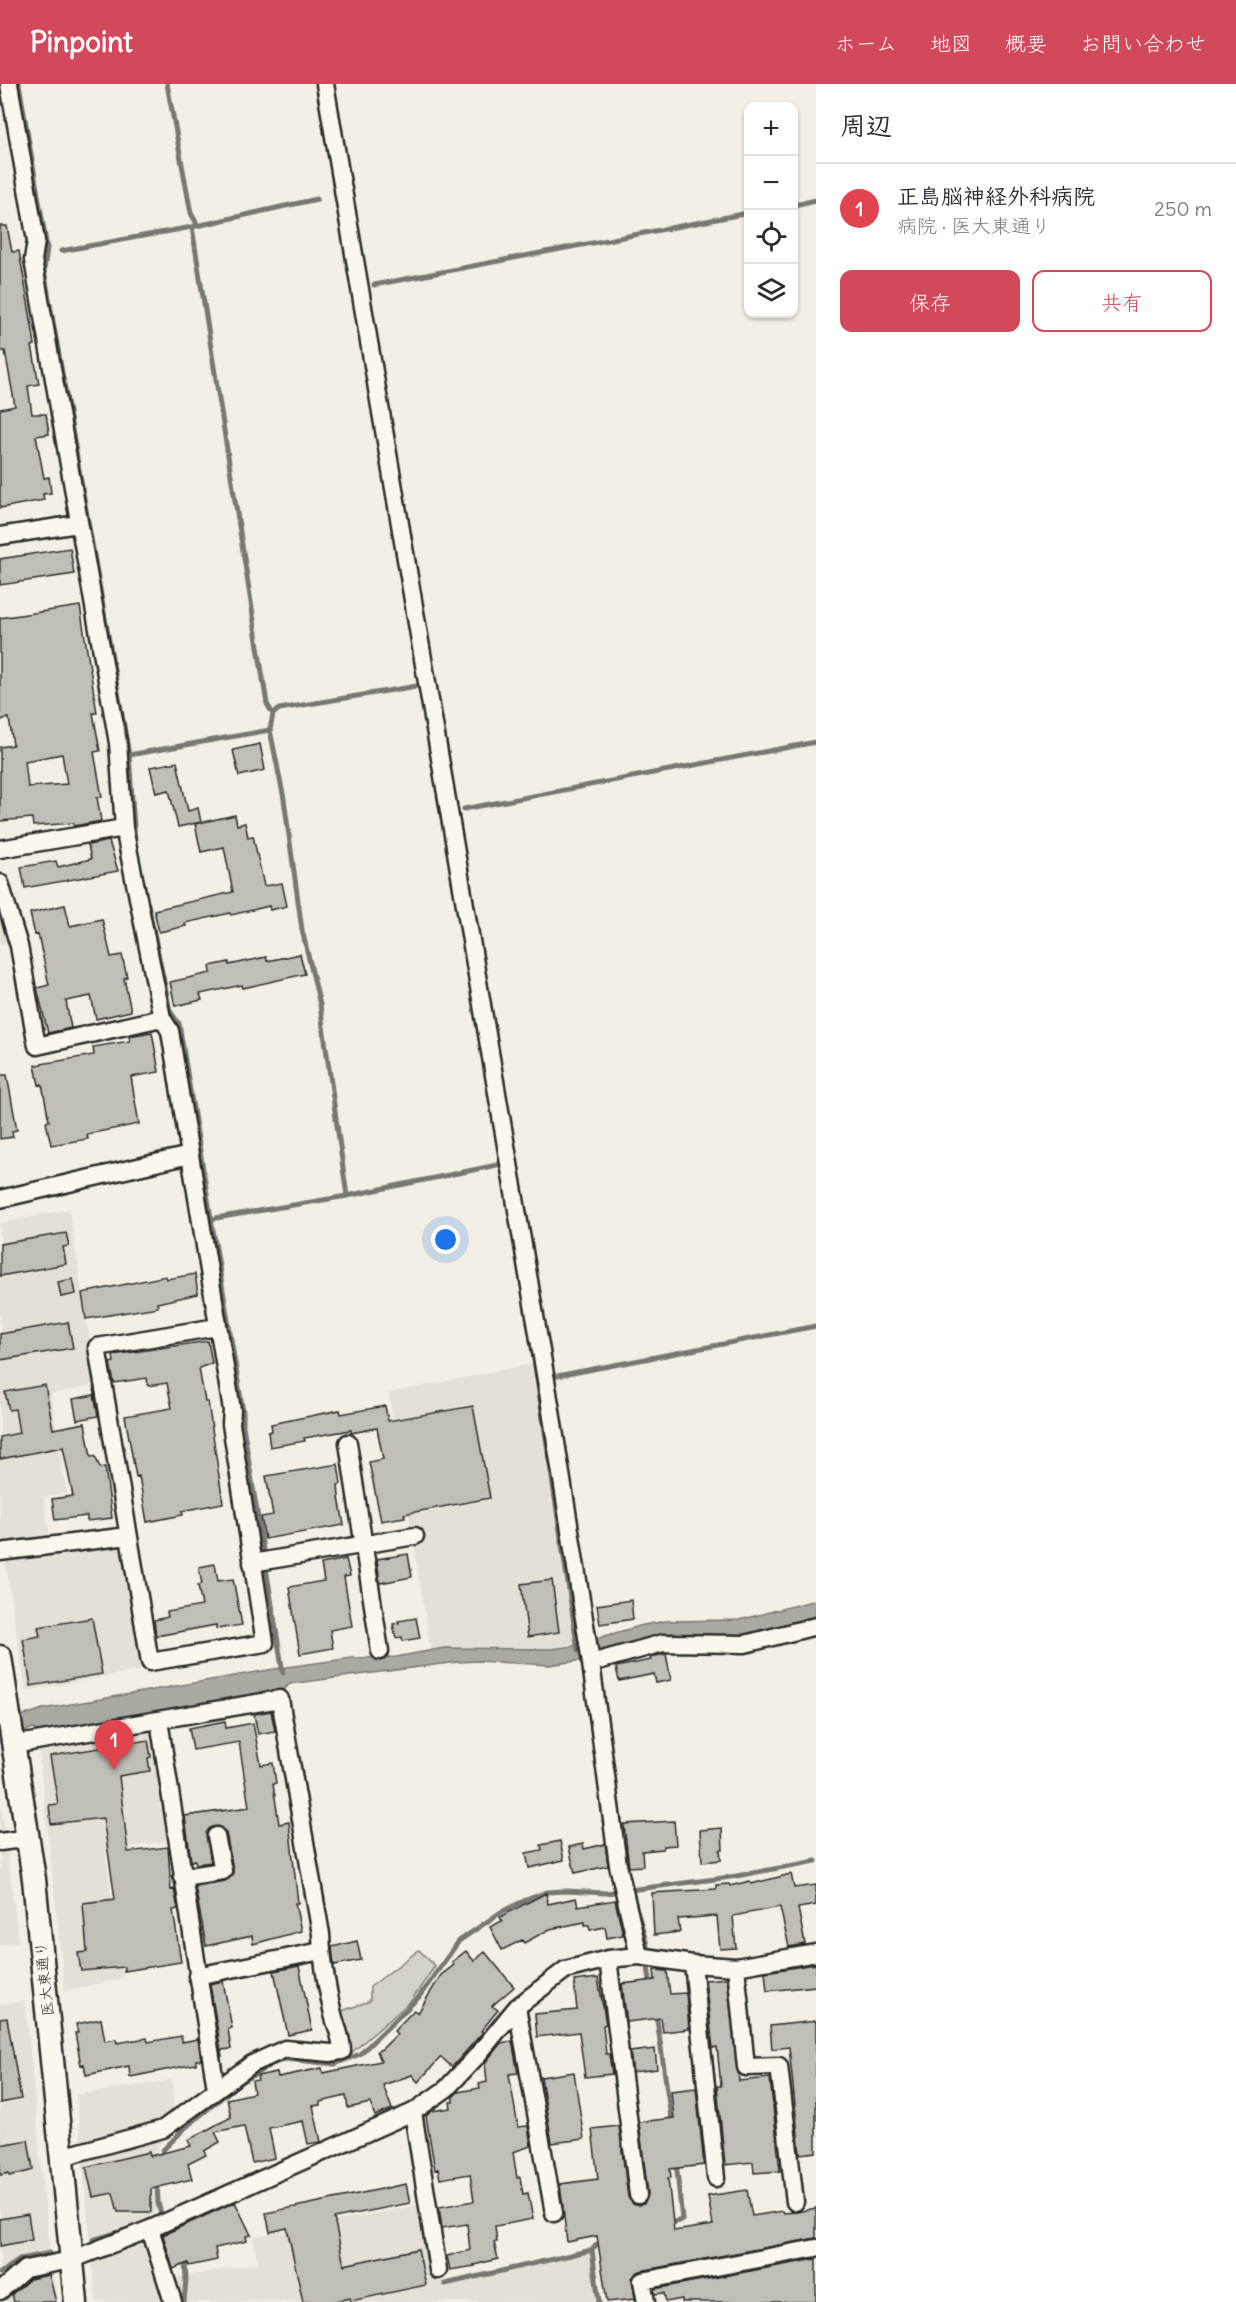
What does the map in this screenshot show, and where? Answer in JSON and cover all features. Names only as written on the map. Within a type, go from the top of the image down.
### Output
[{"type":"street","points":[[325,84],[511,1169],[589,1654],[618,1865],[639,1956]]},
{"type":"street","points":[[7,92],[36,241],[33,260],[118,743],[124,828],[162,1018],[170,1031],[232,1410],[231,1424],[259,1562],[265,1643],[150,1662],[97,1347],[217,1327]]},
{"type":"street","points":[[0,536],[78,524]]},
{"type":"street","points":[[0,849],[124,828]]},
{"type":"street","points":[[0,884],[19,946],[37,1046],[162,1018]]},
{"type":"street","points":[[0,1199],[190,1155]]},
{"type":"street","points":[[348,1443],[380,1651]]},
{"type":"street","points":[[0,1552],[128,1536]]},
{"type":"street","points":[[259,1562],[415,1536]]},
{"type":"street","points":[[589,1654],[663,1643],[745,1644],[816,1626]]},
{"type":"street","name":"医大東通り","points":[[0,1657],[29,1838],[76,2302]]},
{"type":"street","points":[[13,1743],[280,1699],[321,1934],[321,1951],[333,2015],[342,2040],[342,2050],[330,2053],[285,2049],[252,2064],[163,2129],[62,2157]]},
{"type":"street","points":[[159,1720],[216,2089]]},
{"type":"street","points":[[182,1877],[222,1871],[216,1836]]},
{"type":"street","points":[[0,1842],[29,1838]]},
{"type":"street","points":[[197,1976],[321,1951]]},
{"type":"street","points":[[0,2291],[25,2269],[71,2260],[150,2229],[413,2112],[446,2089],[517,2007],[565,1970],[608,1959],[639,1956],[693,1964],[736,1967],[816,1953]]},
{"type":"street","points":[[608,1959],[638,2195]]},
{"type":"street","points":[[693,1964],[716,2178]]},
{"type":"street","points":[[736,1967],[746,2067],[779,2066],[795,2202]]},
{"type":"street","points":[[517,2007],[554,2213]]},
{"type":"street","points":[[413,2112],[438,2270]]},
{"type":"street","points":[[150,2229],[173,2302]]},
{"type":"street","points":[[646,2302],[642,2281],[816,2248]]},
{"type":"shaded area","points":[[0,907],[10,942],[0,944]]},
{"type":"shaded area","points":[[69,1209],[97,1385],[51,1394],[67,1494],[44,1497],[51,1551],[123,1542],[142,1670],[26,1691],[0,1530],[0,1223]]},
{"type":"shaded area","points":[[531,1364],[574,1646],[551,1649],[480,1647],[431,1651],[389,1393]]},
{"type":"shaded area","points":[[816,1600],[816,1616],[741,1635],[666,1635],[598,1654],[594,1639],[666,1621],[739,1620]]},
{"type":"shaded area","points":[[582,1645],[583,1660],[549,1665],[457,1662],[289,1684],[285,1689],[39,1732],[33,1728],[0,1742],[0,1723],[43,1709],[280,1668],[352,1658],[396,1657],[444,1648],[551,1649]]},
{"type":"shaded area","points":[[153,1715],[168,1841],[105,1851],[123,1978],[65,1991],[37,1735]]},
{"type":"shaded area","points":[[0,1796],[19,1942],[0,1945]]},
{"type":"shaded area","points":[[419,1950],[435,1966],[411,2001],[350,2054],[339,2012],[370,2001],[370,1987]]},
{"type":"shaded area","points":[[25,2000],[50,2255],[17,2262],[0,2276],[0,2005]]},
{"type":"shaded area","points":[[172,2080],[174,2131],[158,2146],[154,2171],[157,2210],[144,2226],[167,2302],[96,2302],[76,2095]]},
{"type":"shaded area","points":[[430,2203],[444,2286],[590,2252],[597,2302],[179,2302],[171,2279],[258,2263],[253,2237]]},
{"type":"shaded area","points":[[52,2267],[57,2302],[6,2302],[5,2295],[23,2272]]},
{"type":"building","points":[[0,226],[7,226],[12,252],[19,251],[35,345],[32,346],[39,384],[28,386],[32,414],[46,414],[49,434],[36,436],[44,478],[49,477],[51,493],[43,494],[44,500],[0,508],[0,409],[15,406],[5,351],[0,351]]},
{"type":"building","points":[[70,548],[74,574],[0,585],[0,559]]},
{"type":"building","points":[[80,606],[97,713],[93,713],[100,751],[94,752],[102,797],[97,797],[101,821],[74,826],[74,823],[33,826],[32,818],[0,821],[0,747],[13,745],[9,718],[0,720],[0,618]],"holes":[[[62,754],[67,784],[28,787],[25,761]]]},
{"type":"building","points":[[260,744],[265,770],[239,776],[233,750]]},
{"type":"building","points":[[177,762],[188,811],[198,808],[201,822],[178,827],[169,790],[156,793],[150,767]]},
{"type":"building","points":[[235,815],[237,825],[245,823],[248,837],[253,836],[264,886],[282,883],[287,906],[270,910],[269,906],[231,915],[230,913],[185,923],[186,926],[159,932],[154,910],[233,892],[224,847],[201,852],[195,824]]},
{"type":"building","points":[[109,841],[118,871],[25,888],[21,867],[56,861],[58,867],[91,859],[88,845]]},
{"type":"building","points":[[65,905],[70,926],[102,919],[111,957],[122,955],[131,1011],[96,1019],[91,996],[66,1001],[71,1028],[48,1033],[37,988],[49,985],[38,934],[35,935],[30,913]]},
{"type":"building","points":[[300,954],[305,974],[243,988],[242,985],[200,994],[202,1000],[175,1006],[170,982],[211,973],[210,966],[229,962],[229,965],[266,957],[267,961]]},
{"type":"building","points":[[152,1032],[159,1072],[131,1077],[139,1124],[87,1134],[88,1139],[51,1145],[42,1084],[39,1085],[35,1065],[94,1055],[93,1047],[130,1041],[129,1036]]},
{"type":"building","points":[[0,1075],[7,1075],[17,1130],[12,1131],[13,1137],[0,1139]]},
{"type":"building","points":[[66,1233],[69,1246],[63,1247],[66,1264],[0,1276],[0,1244]]},
{"type":"building","points":[[195,1274],[198,1294],[157,1303],[158,1307],[86,1319],[82,1293],[166,1276],[167,1279]]},
{"type":"building","points":[[73,1279],[76,1294],[61,1297],[58,1282]]},
{"type":"building","points":[[68,1322],[73,1348],[0,1360],[0,1334]]},
{"type":"building","points":[[208,1341],[212,1363],[199,1368],[205,1402],[208,1402],[223,1503],[182,1511],[183,1515],[147,1522],[125,1416],[172,1408],[167,1383],[148,1386],[147,1378],[114,1383],[110,1363],[114,1362],[113,1355]]},
{"type":"building","points":[[45,1385],[53,1429],[85,1423],[91,1457],[95,1456],[100,1468],[105,1467],[112,1518],[87,1521],[87,1516],[55,1520],[52,1499],[73,1496],[63,1447],[0,1459],[0,1437],[19,1433],[15,1409],[9,1410],[5,1392]]},
{"type":"building","points":[[94,1395],[98,1416],[77,1420],[73,1399]]},
{"type":"building","points":[[385,1406],[388,1421],[473,1406],[490,1498],[404,1514],[405,1517],[381,1521],[369,1462],[383,1459],[377,1428],[304,1438],[305,1441],[270,1447],[268,1432],[272,1431],[271,1424],[340,1410],[341,1414]]},
{"type":"building","points":[[338,1464],[341,1484],[338,1485],[339,1497],[344,1525],[265,1539],[261,1517],[273,1515],[266,1476]]},
{"type":"building","points":[[408,1554],[412,1577],[380,1583],[377,1559]]},
{"type":"building","points":[[346,1559],[350,1576],[344,1577],[352,1626],[330,1630],[333,1648],[300,1654],[289,1587],[324,1581],[321,1564]]},
{"type":"building","points":[[215,1564],[218,1581],[233,1579],[242,1625],[216,1629],[216,1625],[156,1636],[154,1620],[168,1617],[167,1612],[202,1606],[198,1585],[202,1584],[199,1567]]},
{"type":"building","points":[[552,1580],[559,1632],[528,1637],[521,1584]]},
{"type":"building","points":[[631,1600],[633,1619],[600,1624],[597,1605]]},
{"type":"building","points":[[92,1618],[102,1674],[31,1686],[23,1639],[40,1636],[38,1627]]},
{"type":"building","points":[[416,1618],[420,1638],[403,1641],[402,1637],[396,1638],[393,1624]]},
{"type":"building","points":[[666,1654],[671,1680],[656,1683],[654,1674],[619,1681],[616,1667],[651,1660],[650,1657]]},
{"type":"building","points":[[271,1711],[275,1731],[258,1734],[254,1714]]},
{"type":"building","points":[[225,1721],[226,1728],[253,1723],[261,1765],[273,1763],[276,1783],[273,1784],[279,1824],[289,1822],[298,1903],[295,1903],[301,1931],[253,1944],[252,1936],[206,1946],[195,1886],[225,1881],[233,1875],[233,1869],[226,1833],[219,1826],[210,1828],[206,1833],[211,1862],[196,1864],[195,1860],[191,1861],[185,1816],[249,1807],[239,1742],[193,1750],[189,1728]]},
{"type":"building","points":[[148,1740],[151,1757],[148,1758],[150,1771],[119,1776],[128,1852],[168,1847],[171,1890],[174,1889],[178,1909],[173,1910],[181,1962],[124,1971],[124,1967],[81,1971],[78,1953],[87,1952],[83,1903],[115,1899],[103,1818],[51,1824],[49,1805],[58,1804],[50,1756]]},
{"type":"building","points":[[674,1821],[676,1845],[642,1851],[643,1866],[629,1867],[624,1824]]},
{"type":"building","points":[[722,1828],[721,1860],[702,1862],[700,1830]]},
{"type":"building","points":[[560,1841],[564,1860],[529,1868],[526,1853],[542,1850],[541,1845]]},
{"type":"building","points":[[583,1844],[584,1849],[605,1844],[608,1866],[575,1873],[569,1847]]},
{"type":"building","points":[[791,1874],[794,1888],[816,1885],[816,1905],[798,1908],[805,1944],[789,1947],[780,1907],[733,1916],[736,1948],[720,1949],[717,1916],[678,1919],[680,1932],[654,1935],[652,1893],[716,1889],[716,1885],[729,1884],[730,1886],[750,1881],[751,1884]]},
{"type":"building","points":[[546,1893],[548,1904],[576,1898],[578,1906],[615,1900],[623,1935],[607,1938],[605,1927],[590,1930],[589,1925],[585,1925],[585,1922],[550,1929],[524,1943],[522,1940],[502,1950],[490,1927],[502,1921],[500,1917]]},
{"type":"building","points":[[357,1941],[361,1960],[334,1965],[332,1947]]},
{"type":"building","points":[[466,1951],[474,1961],[485,1952],[514,1987],[492,2006],[498,2010],[481,2031],[483,2032],[452,2067],[441,2057],[418,2082],[412,2075],[383,2085],[392,2109],[375,2116],[370,2103],[348,2108],[346,2096],[320,2102],[320,2105],[313,2106],[321,2142],[308,2144],[303,2121],[269,2128],[275,2158],[252,2163],[244,2126],[215,2132],[220,2142],[204,2151],[206,2155],[188,2164],[192,2179],[151,2189],[151,2212],[118,2212],[113,2193],[93,2197],[86,2167],[149,2152],[150,2156],[191,2146],[188,2140],[231,2117],[227,2099],[254,2093],[252,2081],[258,2080],[257,2076],[277,2072],[278,2077],[322,2068],[323,2073],[381,2061],[377,2051],[397,2034],[394,2031],[414,2010],[418,2013],[441,1975]]},
{"type":"building","points":[[816,1964],[816,1986],[767,1991],[765,1972]]},
{"type":"building","points":[[299,1966],[312,2030],[288,2035],[274,1971]]},
{"type":"building","points":[[654,1970],[667,1971],[670,1994],[686,1993],[689,2029],[663,2032],[661,2018],[627,2022],[622,1984],[655,1980]]},
{"type":"building","points":[[598,1978],[606,2024],[603,2025],[606,2054],[609,2054],[612,2074],[585,2077],[579,2032],[537,2037],[535,2014],[577,2010],[574,1981]]},
{"type":"building","points":[[727,1978],[739,2081],[770,2078],[780,2171],[754,2173],[753,2162],[725,2165],[717,2086],[721,2086],[717,2047],[713,2048],[705,1980]]},
{"type":"building","points":[[223,1981],[232,2028],[228,2029],[231,2049],[221,2050],[222,2057],[210,1984]]},
{"type":"building","points":[[7,2018],[21,2099],[0,2103],[0,2019]]},
{"type":"building","points":[[101,2019],[105,2041],[116,2039],[117,2043],[147,2038],[148,2042],[181,2036],[182,2042],[198,2039],[201,2060],[196,2060],[196,2064],[130,2077],[129,2066],[86,2075],[84,2064],[81,2065],[75,2033],[78,2033],[76,2024]]},
{"type":"building","points":[[816,2021],[816,2152],[800,2154],[789,2047],[772,2049],[770,2026]]},
{"type":"building","points":[[512,2041],[518,2073],[509,2074],[518,2127],[528,2126],[531,2146],[513,2152],[517,2178],[520,2177],[523,2194],[528,2193],[533,2219],[495,2226],[497,2242],[494,2242],[498,2259],[450,2270],[447,2256],[470,2250],[467,2224],[442,2228],[439,2207],[474,2201],[470,2174],[440,2179],[438,2169],[435,2170],[426,2116],[432,2111],[451,2108],[450,2102],[453,2102],[453,2097],[458,2092],[480,2088],[479,2084],[487,2082],[485,2063],[501,2043]]},
{"type":"building","points":[[655,2049],[657,2069],[633,2072],[630,2052]]},
{"type":"building","points":[[574,2072],[584,2139],[552,2143],[541,2077]]},
{"type":"building","points":[[696,2088],[704,2165],[670,2169],[671,2178],[668,2178],[674,2231],[713,2225],[708,2196],[747,2190],[752,2216],[816,2208],[816,2238],[640,2271],[632,2278],[635,2299],[607,2302],[597,2236],[567,2242],[560,2184],[598,2179],[592,2129],[619,2126],[628,2197],[634,2205],[644,2204],[648,2194],[639,2122],[674,2118],[671,2091]]},
{"type":"building","points":[[28,2140],[33,2169],[9,2176],[9,2173],[0,2175],[0,2145]]},
{"type":"building","points":[[406,2184],[410,2203],[334,2218],[344,2265],[418,2249],[426,2285],[351,2301],[350,2298],[331,2302],[303,2302],[287,2228],[270,2232],[266,2213]]},
{"type":"building","points":[[235,2202],[251,2235],[246,2236],[247,2241],[215,2248],[217,2260],[189,2266],[188,2263],[173,2269],[163,2235]]},
{"type":"building","points":[[28,2214],[32,2240],[0,2246],[0,2219]]},
{"type":"building","points":[[816,2259],[816,2302],[682,2302],[682,2299],[666,2302],[664,2293],[655,2294],[654,2289]]},
{"type":"building","points":[[49,2275],[56,2302],[14,2302],[12,2294],[30,2279]]},
{"type":"waterway","points":[[19,84],[47,248],[44,270],[129,755],[135,842]]},
{"type":"waterway","points":[[167,84],[191,213],[198,226]]},
{"type":"waterway","points":[[61,251],[192,227],[317,199]]},
{"type":"waterway","points":[[798,204],[816,200]]},
{"type":"waterway","points":[[374,285],[744,214]]},
{"type":"waterway","points":[[192,227],[267,704],[273,714]]},
{"type":"waterway","points":[[129,755],[270,730],[273,714],[279,709],[423,685]]},
{"type":"waterway","points":[[270,730],[284,799],[302,930],[320,1005],[347,1196]]},
{"type":"waterway","points":[[464,809],[816,742]]},
{"type":"waterway","points":[[148,904],[170,1011],[179,1024],[243,1412],[243,1426],[283,1673]]},
{"type":"waterway","points":[[210,1219],[347,1196],[502,1164]]},
{"type":"waterway","points":[[557,1376],[816,1326]]},
{"type":"waterway","points":[[531,1340],[578,1651]]},
{"type":"waterway","points":[[160,2159],[163,2150],[186,2127],[237,2085],[270,2065],[285,2059],[335,2064],[360,2054],[418,1998],[459,1941],[501,1912],[526,1900],[547,1892],[606,1893],[731,1877],[816,1861]]},
{"type":"waterway","points":[[634,1900],[647,1945]]},
{"type":"waterway","points":[[648,1967],[651,1986]]},
{"type":"waterway","points":[[656,2013],[672,2125]]},
{"type":"waterway","points":[[667,2224],[682,2220],[676,2161]]},
{"type":"waterway","points":[[154,2220],[161,2214],[157,2182]]},
{"type":"waterway","points":[[93,2240],[129,2229]]},
{"type":"waterway","points":[[599,2302],[592,2250],[597,2244],[603,2242]]},
{"type":"waterway","points":[[445,2284],[592,2250]]},
{"type":"waterway","points":[[0,2273],[21,2259],[50,2253]]},
{"type":"waterway","points":[[184,2302],[185,2260]]},
{"type":"place","name":"正島脳神経外科病院","points":[[114,1770]]}]
